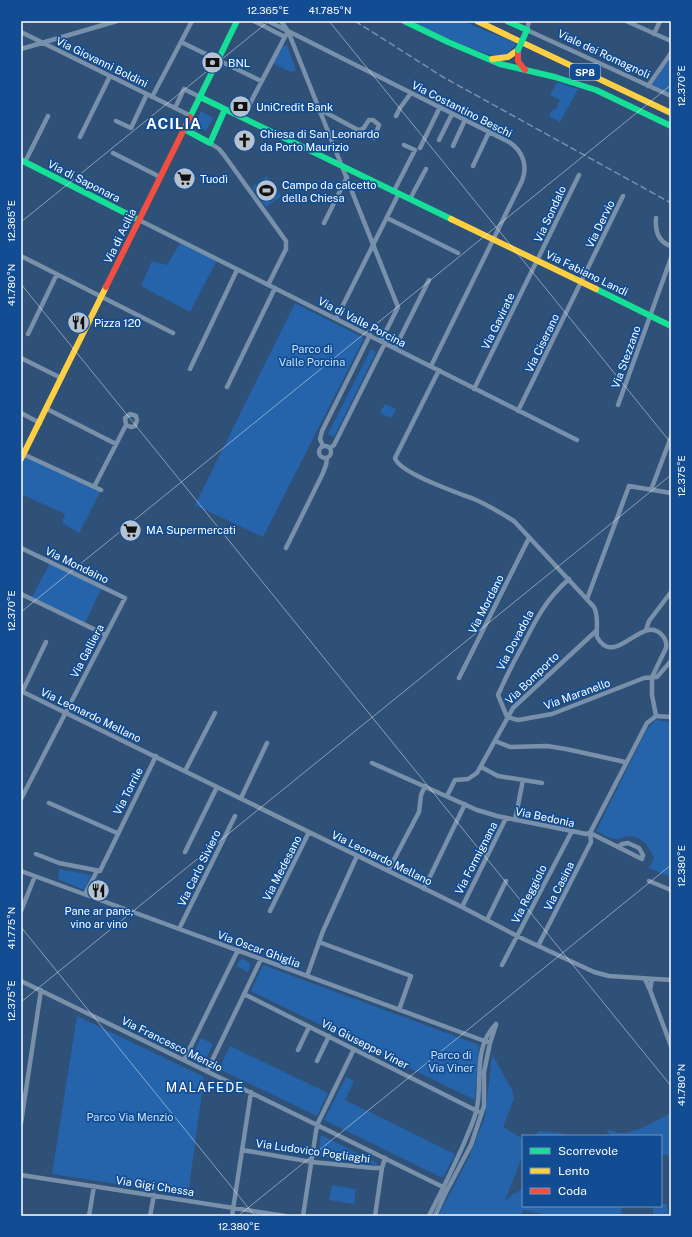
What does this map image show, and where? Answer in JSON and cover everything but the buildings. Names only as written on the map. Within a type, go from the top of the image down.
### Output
[{"type":"street","points":[[21,49],[116,21]]},
{"type":"street","points":[[152,97],[192,21]]},
{"type":"street","name":"Via di Acilia","points":[[22,457],[237,21]]},
{"type":"street","points":[[254,21],[285,37]]},
{"type":"street","name":"Via Costantino Beschi","points":[[268,21],[509,142],[516,148],[522,157],[524,168],[522,181],[431,366]]},
{"type":"street","points":[[281,21],[288,31],[398,307],[334,445],[330,448],[330,455],[327,458],[323,474],[286,548]]},
{"type":"street","points":[[405,21],[488,59],[508,66],[554,77],[593,89],[671,126]]},
{"type":"street","points":[[469,21],[499,31]]},
{"type":"street","name":"SP8","points":[[477,21],[671,113]]},
{"type":"street","name":"Viale dei Romagnoli","points":[[507,21],[671,96]]},
{"type":"street","points":[[526,70],[518,62],[518,50],[527,30],[529,21]]},
{"type":"street","points":[[626,21],[671,41]]},
{"type":"street","points":[[654,34],[660,21]]},
{"type":"street","points":[[243,117],[288,31]]},
{"type":"street","name":"Via Giovanni Boldini","points":[[21,32],[190,116]]},
{"type":"street","points":[[181,42],[261,81]]},
{"type":"street","points":[[488,59],[506,58],[518,50]]},
{"type":"street","points":[[648,86],[671,53]]},
{"type":"street","points":[[80,137],[110,76]]},
{"type":"street","points":[[175,108],[184,89],[200,97]]},
{"type":"street","points":[[396,116],[411,93]]},
{"type":"street","points":[[116,121],[131,128],[147,94]]},
{"type":"street","name":"Via Fabiano Landi","points":[[200,97],[538,260],[671,326]]},
{"type":"street","points":[[420,148],[440,108]]},
{"type":"street","points":[[210,143],[225,109]]},
{"type":"street","points":[[319,109],[358,130],[363,129],[370,119],[377,122],[379,126],[374,138]]},
{"type":"street","points":[[439,140],[452,114]]},
{"type":"street","points":[[23,161],[48,116]]},
{"type":"street","points":[[453,146],[465,120]]},
{"type":"street","points":[[184,129],[219,149],[286,241],[286,250],[268,285]]},
{"type":"street","points":[[473,166],[489,132]]},
{"type":"street","points":[[336,319],[387,218],[415,150],[404,145]]},
{"type":"street","points":[[113,153],[160,177]]},
{"type":"street","name":"Via di Saponara","points":[[23,161],[139,220]]},
{"type":"street","points":[[410,199],[426,170]]},
{"type":"street","name":"Via Sondalo","points":[[538,260],[578,175]]},
{"type":"street","points":[[324,223],[347,177]]},
{"type":"street","name":"Via Dervio","points":[[582,282],[623,196]]},
{"type":"street","points":[[387,218],[458,253]]},
{"type":"street","points":[[656,218],[656,230],[659,237],[667,245],[671,246]]},
{"type":"street","name":"Via di Valle Porcina","points":[[139,220],[577,440]]},
{"type":"street","points":[[21,256],[173,333]]},
{"type":"street","name":"Via Stezzano","points":[[618,405],[671,258]]},
{"type":"street","name":"Via Gavirate","points":[[474,389],[538,260]]},
{"type":"street","points":[[190,369],[238,270]]},
{"type":"street","points":[[28,334],[57,274]]},
{"type":"street","points":[[395,348],[428,280]]},
{"type":"street","name":"Via Ciserano","points":[[518,411],[582,282]]},
{"type":"street","points":[[227,388],[275,288]]},
{"type":"street","points":[[323,446],[320,439],[322,431],[370,335]]},
{"type":"street","points":[[21,358],[61,378]]},
{"type":"street","points":[[439,370],[395,458],[396,462],[411,472],[433,483],[474,499],[514,521],[569,579],[596,611],[597,637],[603,646],[614,647],[646,630],[658,631],[662,634],[667,643],[665,652],[652,677],[652,695],[656,716]]},
{"type":"street","points":[[47,409],[116,444]]},
{"type":"street","points":[[21,413],[40,423]]},
{"type":"street","points":[[94,487],[126,425]]},
{"type":"street","points":[[651,490],[671,437]]},
{"type":"street","points":[[323,446],[330,448]]},
{"type":"street","points":[[323,446],[319,449],[319,454],[322,458],[327,458]]},
{"type":"street","points":[[22,457],[101,490]]},
{"type":"street","points":[[587,599],[628,486],[671,493]]},
{"type":"street","name":"Via Mordano","points":[[459,678],[530,538]]},
{"type":"street","name":"Via Mondaino","points":[[21,548],[125,598]]},
{"type":"street","name":"Via Dovadola","points":[[507,717],[498,695],[505,679],[545,605],[558,589],[569,579]]},
{"type":"street","points":[[646,630],[649,621],[671,592]]},
{"type":"street","points":[[21,594],[106,635]]},
{"type":"street","name":"Via Galliera","points":[[21,799],[125,598]]},
{"type":"street","name":"Via Bomporto","points":[[447,796],[455,780],[468,779],[477,773],[512,708],[596,631]]},
{"type":"street","points":[[21,691],[46,642]]},
{"type":"street","points":[[652,677],[657,677],[671,660]]},
{"type":"street","name":"Via Maranello","points":[[507,717],[518,720],[552,714],[644,678],[652,677]]},
{"type":"street","name":"Via Leonardo Mellano","points":[[21,691],[156,756],[538,946],[594,972],[609,976],[671,980]]},
{"type":"street","points":[[185,771],[215,713]]},
{"type":"street","points":[[618,847],[622,844],[628,843],[635,845],[642,852],[643,857],[640,859],[590,833],[646,722],[656,716],[671,717]]},
{"type":"street","points":[[495,741],[510,747],[547,746],[625,762]]},
{"type":"street","points":[[241,798],[267,743]]},
{"type":"street","name":"Via Torrile","points":[[85,894],[97,871],[100,871],[117,833],[156,756]]},
{"type":"street","name":"Via Bedonia","points":[[372,763],[484,812],[572,832],[586,834],[590,833]]},
{"type":"street","points":[[481,767],[498,776],[542,783]]},
{"type":"street","points":[[515,820],[523,780]]},
{"type":"street","points":[[388,871],[419,812],[420,802],[425,786]]},
{"type":"street","points":[[185,852],[217,787]]},
{"type":"street","points":[[50,803],[117,833]]},
{"type":"street","points":[[424,889],[465,804]]},
{"type":"street","name":"Via Carlo Siviero","points":[[179,929],[235,816]]},
{"type":"street","name":"Via Formignana","points":[[462,907],[506,818]]},
{"type":"street","name":"Via Medesano","points":[[270,911],[309,832]]},
{"type":"street","name":"Via Reggiolo","points":[[502,966],[572,832]]},
{"type":"street","name":"Via Casina","points":[[538,946],[591,842],[590,833]]},
{"type":"street","points":[[36,854],[59,863],[97,871]]},
{"type":"street","points":[[307,976],[323,931],[357,856]]},
{"type":"street","name":"Via Oscar Ghiglia","points":[[21,871],[490,1043]]},
{"type":"street","points":[[21,911],[35,876]]},
{"type":"street","points":[[487,920],[506,880]]},
{"type":"street","points":[[649,882],[671,890]]},
{"type":"street","points":[[319,942],[411,976],[399,1010]]},
{"type":"street","points":[[184,1060],[238,950]]},
{"type":"street","points":[[207,1071],[261,959]]},
{"type":"street","points":[[645,979],[671,1046]]},
{"type":"street","points":[[650,990],[652,979]]},
{"type":"street","name":"Via Francesco Menzio","points":[[21,981],[446,1188]]},
{"type":"street","points":[[21,1123],[41,990]]},
{"type":"street","name":"Via Giuseppe Viner","points":[[244,994],[479,1112]]},
{"type":"street","points":[[436,1216],[464,1144],[479,1112],[484,1106],[484,1072],[490,1043],[496,1024],[490,1030],[484,1042],[480,1062],[478,1099],[479,1112]]},
{"type":"street","points":[[298,1050],[309,1027]]},
{"type":"street","points":[[317,1061],[329,1036]]},
{"type":"street","points":[[303,1216],[318,1125],[354,1049]]},
{"type":"street","points":[[232,1216],[251,1092]]},
{"type":"street","name":"Via Ludovico Pogliaghi","points":[[242,1150],[312,1162],[382,1168]]},
{"type":"street","points":[[375,1216],[382,1168],[385,1158]]},
{"type":"street","name":"Via Gigi Chessa","points":[[21,1175],[285,1216]]},
{"type":"street","points":[[89,1216],[94,1186]]},
{"type":"street","points":[[429,1216],[446,1188]]},
{"type":"street","points":[[150,1216],[154,1195]]},
{"type":"green space","points":[[425,21],[462,21],[516,43],[505,55],[493,55],[471,48],[414,23]]},
{"type":"green space","points":[[287,45],[296,70],[291,72],[274,64],[280,47]]},
{"type":"green space","points":[[671,57],[671,93],[652,85]]},
{"type":"green space","points":[[557,82],[578,89],[560,122],[549,116],[553,109],[555,110],[560,100],[550,95]]},
{"type":"green space","points":[[201,111],[213,118],[206,131],[194,125]]},
{"type":"green space","name":"Campo da calcetto della Chiesa","points":[[267,176],[281,196],[266,207],[252,187]]},
{"type":"green space","points":[[181,242],[217,260],[190,312],[141,286],[152,261],[167,265]]},
{"type":"green space","name":"Parco di Valle Porcina","points":[[295,303],[364,338],[263,537],[195,505]]},
{"type":"green space","points":[[371,349],[376,352],[334,437],[328,434]]},
{"type":"green space","points":[[385,404],[396,409],[391,418],[380,413]]},
{"type":"green space","points":[[22,454],[101,490],[79,533],[62,523],[65,514],[21,494]]},
{"type":"green space","points":[[50,563],[102,587],[84,625],[31,599]]},
{"type":"green space","points":[[656,720],[671,722],[671,873],[668,876],[649,868],[654,858],[642,840],[629,836],[614,839],[596,831],[647,729]]},
{"type":"green space","points":[[59,869],[91,875],[84,890],[58,879]]},
{"type":"green space","points":[[243,959],[250,963],[248,972],[236,966],[240,960]]},
{"type":"green space","name":"Parco di Via Viner","points":[[263,965],[479,1045],[475,1100],[251,991]]},
{"type":"green space","name":"Parco Via Menzio","points":[[77,1016],[204,1077],[188,1195],[52,1174]]},
{"type":"green space","points":[[201,1038],[213,1044],[204,1063],[192,1057]]},
{"type":"green space","points":[[230,1046],[328,1093],[317,1116],[219,1069]]},
{"type":"green space","points":[[492,1054],[512,1090],[514,1099],[503,1127],[522,1138],[522,1158],[505,1201],[513,1194],[522,1190],[522,1207],[619,1207],[622,1209],[621,1216],[551,1216],[523,1210],[521,1216],[438,1216],[468,1159],[485,1117]]},
{"type":"green space","points":[[346,1077],[354,1081],[345,1100],[455,1154],[443,1178],[324,1120]]},
{"type":"green space","points":[[671,1113],[671,1156],[662,1154],[662,1135],[610,1135],[606,1129],[621,1133],[647,1126]]},
{"type":"green space","points":[[539,1131],[560,1133],[565,1135],[535,1135]]},
{"type":"green space","points":[[321,1135],[377,1163],[376,1165],[318,1156]]},
{"type":"green space","points":[[332,1185],[356,1189],[354,1204],[329,1200]]},
{"type":"green space","points":[[662,1204],[667,1204],[668,1216],[653,1216],[653,1207],[662,1207]]},
{"type":"railway","points":[[355,21],[443,77],[671,203]]},
{"type":"traffic: fast","points":[[190,117],[237,21]]},
{"type":"traffic: fast","points":[[404,21],[500,64],[555,77],[596,90],[671,126]]},
{"type":"traffic: fast","points":[[507,21],[527,30]]},
{"type":"traffic: fast","points":[[518,50],[527,30]]},
{"type":"traffic: fast","points":[[200,97],[451,219]]},
{"type":"traffic: fast","points":[[184,129],[210,143],[225,109]]},
{"type":"traffic: fast","points":[[21,160],[139,220]]},
{"type":"traffic: fast","points":[[596,289],[671,326]]},
{"type":"traffic: slow","points":[[477,21],[671,113]]},
{"type":"traffic: slow","points":[[492,59],[508,57],[518,50]]},
{"type":"traffic: slow","points":[[451,219],[596,289]]},
{"type":"traffic: slow","points":[[21,459],[106,287]]},
{"type":"traffic: jam","points":[[518,50],[518,61],[525,70]]},
{"type":"traffic: jam","points":[[106,287],[190,117]]},
{"type":"place","name":"BNL","points":[[212,63]]},
{"type":"place","name":"UniCredit Bank","points":[[240,107]]},
{"type":"place","name":"Chiesa di San Leonardo da Porto Maurizio","points":[[245,140]]},
{"type":"place","name":"Tuodì","points":[[184,179]]},
{"type":"place","name":"Campo da calcetto della Chiesa","points":[[266,191]]},
{"type":"place","name":"Pizza 120","points":[[78,323]]},
{"type":"place","name":"MA Supermercati","points":[[131,530]]},
{"type":"place","name":"Pane ar pane, vino ar vino","points":[[99,891]]},
{"type":"district","name":"ACILIA","points":[[174,123]]},
{"type":"district","name":"MALAFEDE","points":[[205,1087]]}]
